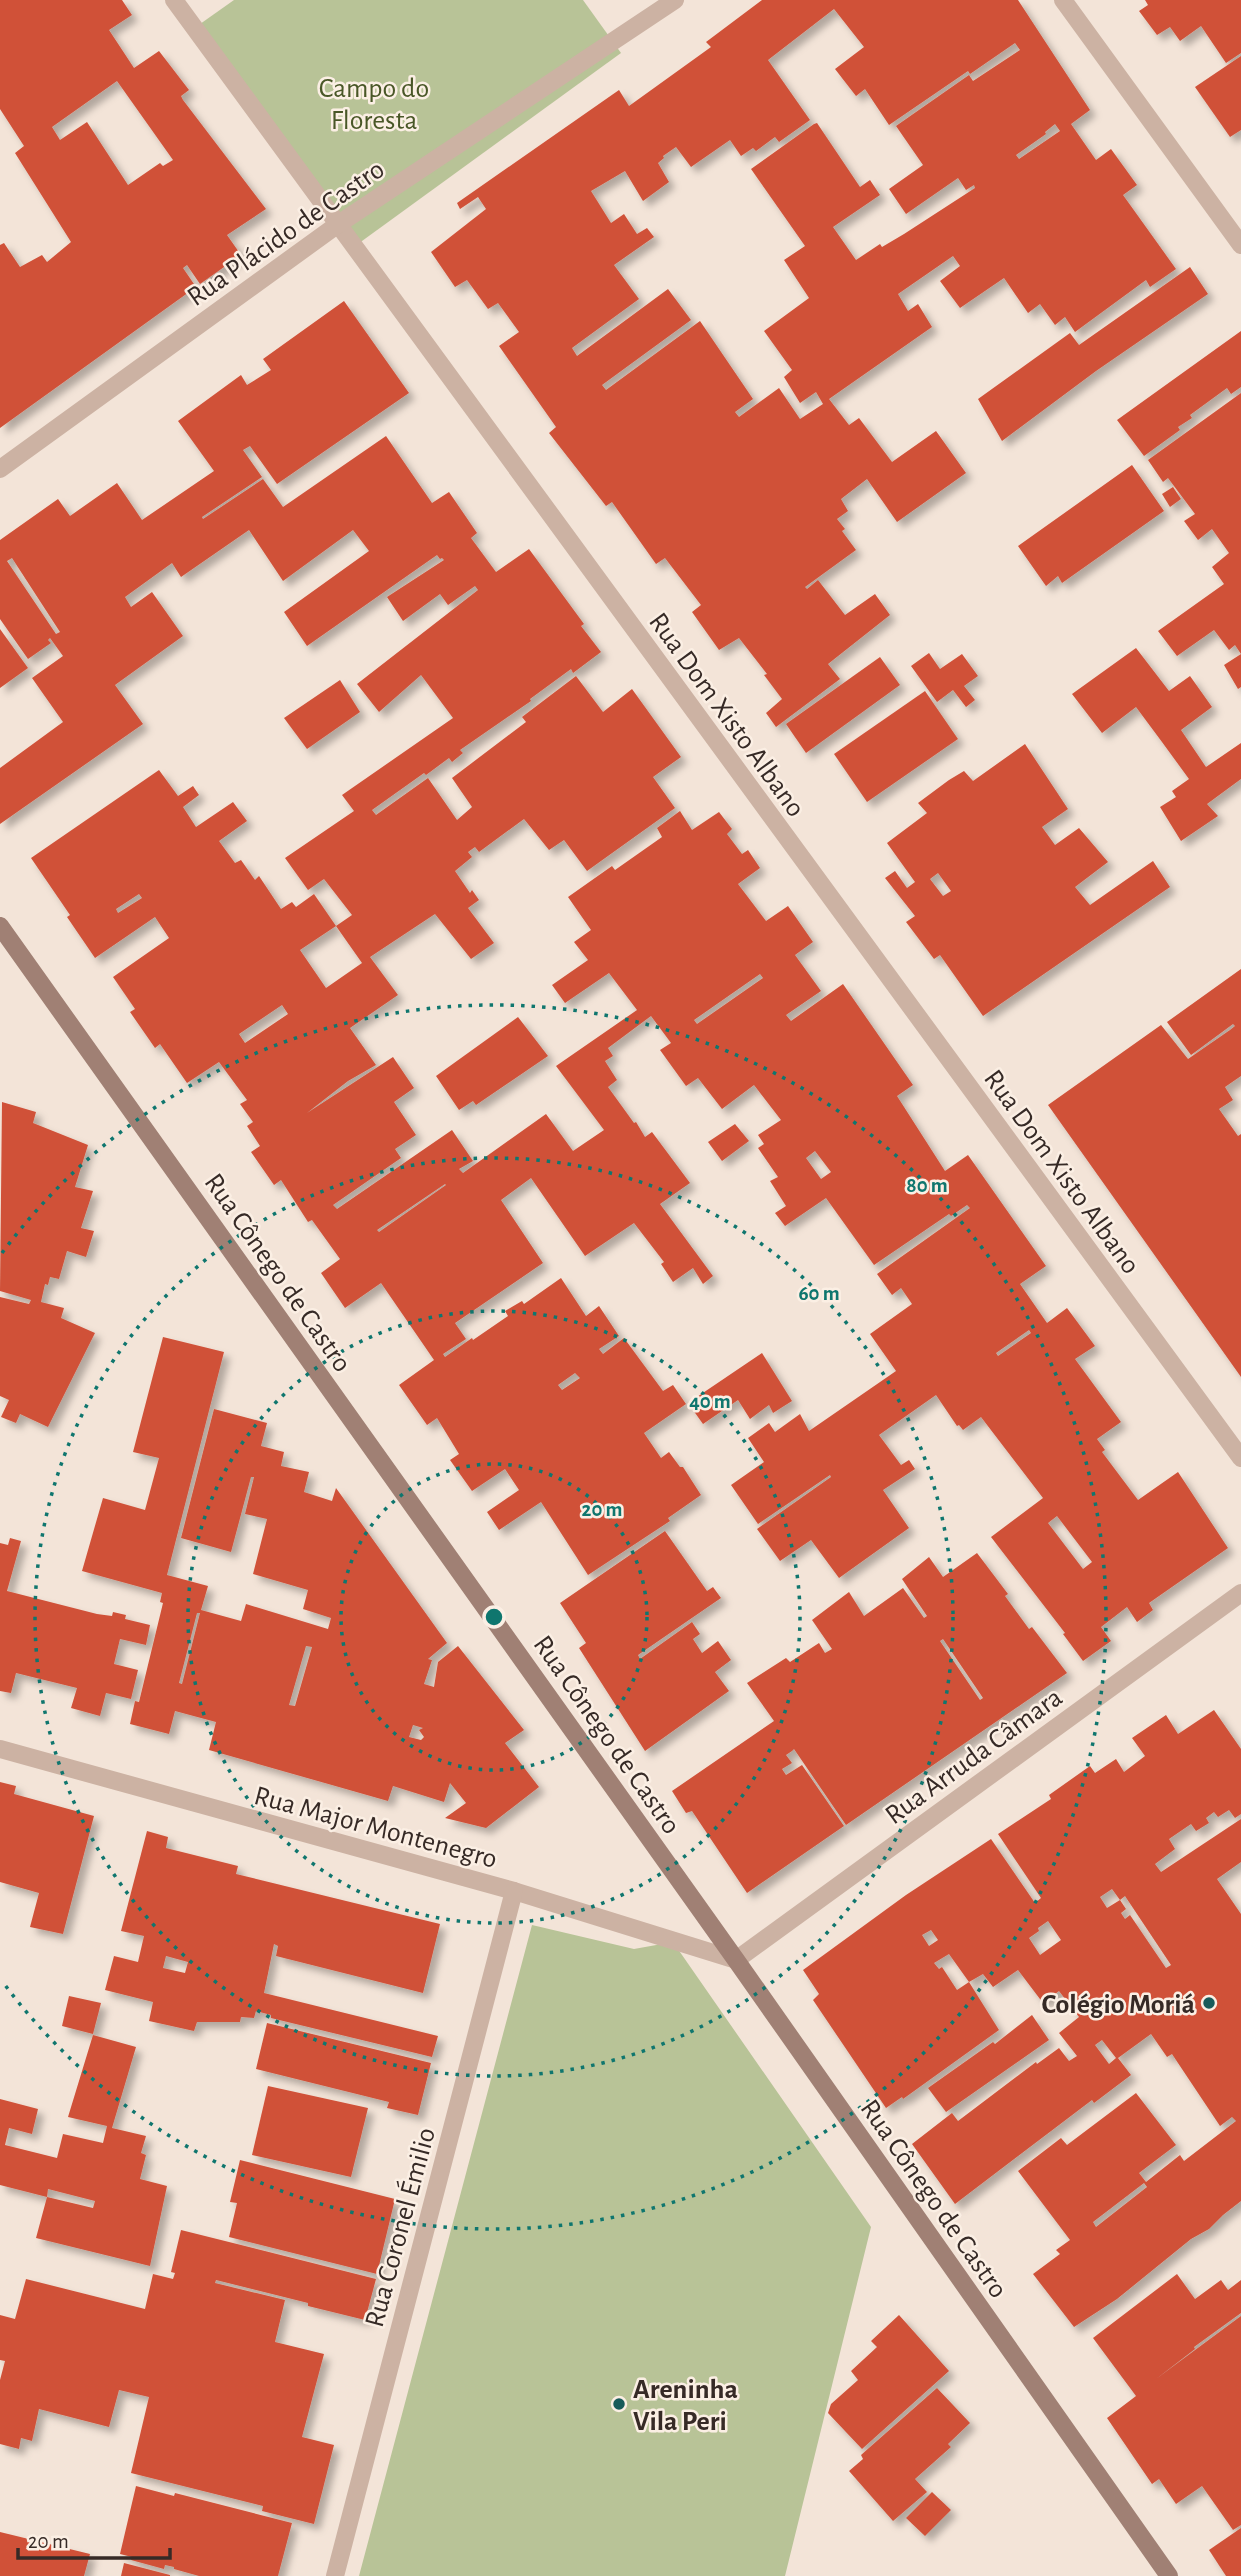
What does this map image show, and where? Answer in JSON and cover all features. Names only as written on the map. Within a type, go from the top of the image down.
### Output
[{"type":"main road","name":"Rua Cônego de Castro","points":[[0,926],[736,1960],[1169,2576]]},
{"type":"street","name":"Rua Dom Xisto Albano","points":[[174,0],[1241,1458]]},
{"type":"street","name":"Rua Plácido de Castro","points":[[0,469],[337,225],[676,0]]},
{"type":"street","points":[[1063,0],[1241,245]]},
{"type":"street","name":"Rua Arruda Câmara","points":[[736,1960],[1241,1593]]},
{"type":"street","name":"Rua Major Montenegro","points":[[0,1749],[514,1891],[736,1960]]},
{"type":"street","name":"Rua Coronel Émilio","points":[[335,2576],[514,1891]]},
{"type":"green space","name":"Campo do Floresta","points":[[234,0],[583,0],[621,53],[351,249],[193,29]]},
{"type":"green space","points":[[532,1925],[634,1949],[673,1942],[871,2227],[785,2576],[359,2576]]},
{"type":"building","points":[[0,0],[122,0],[132,15],[109,30],[134,68],[159,51],[189,90],[181,96],[183,100],[266,209],[227,235],[241,255],[200,284],[187,265],[183,268],[196,287],[0,428],[0,245],[4,243],[20,267],[42,255],[47,262],[71,242],[15,153],[24,146],[0,109]],"holes":[[[117,81],[173,160],[163,166],[160,163],[128,185],[87,122],[60,140],[52,127]]]},
{"type":"building","points":[[762,0],[1018,0],[1090,110],[1071,124],[1096,160],[1111,149],[1137,185],[1123,195],[1176,269],[1150,287],[1146,280],[1075,332],[1065,317],[1055,325],[1040,304],[1028,313],[1004,278],[960,308],[940,281],[960,266],[953,256],[898,294],[908,311],[918,304],[932,327],[829,399],[849,425],[859,418],[892,462],[936,431],[966,473],[897,522],[867,479],[841,499],[848,511],[837,519],[856,550],[805,587],[807,589],[818,580],[845,615],[875,594],[890,615],[828,664],[840,679],[776,727],[766,713],[782,699],[764,675],[767,674],[739,638],[719,650],[692,612],[701,605],[665,558],[656,564],[612,502],[606,506],[549,433],[556,427],[499,346],[519,332],[498,303],[488,309],[467,280],[455,287],[431,252],[486,209],[478,197],[460,209],[457,203],[619,90],[629,106],[711,47],[706,42]],"holes":[[[834,9],[864,47],[835,69],[856,96],[865,89],[889,125],[968,71],[970,74],[1015,43],[1020,50],[973,81],[969,75],[896,126],[923,165],[889,189],[906,214],[958,178],[966,190],[974,185],[975,188],[904,234],[882,247],[880,244],[856,260],[833,227],[880,195],[870,180],[860,187],[817,123],[814,124],[751,169],[805,246],[784,260],[809,298],[764,331],[792,370],[784,377],[800,403],[816,392],[823,404],[800,419],[779,388],[739,417],[735,412],[753,399],[700,321],[606,390],[602,385],[691,320],[668,289],[577,356],[572,348],[639,299],[614,265],[654,237],[647,228],[637,234],[624,214],[611,223],[591,191],[625,171],[643,201],[669,182],[658,163],[676,147],[691,167],[730,140],[741,156],[753,148],[756,151],[775,137],[779,142],[810,120],[768,60]],[[1055,124],[1060,131],[1019,159],[1016,155],[1046,134]]]},
{"type":"building","points":[[1145,0],[1241,0],[1241,53],[1226,63],[1201,26],[1180,41],[1170,27],[1157,35],[1139,11],[1148,5]]},
{"type":"building","points":[[1241,56],[1241,130],[1230,137],[1195,87]]},
{"type":"building","points":[[1190,267],[1208,294],[1096,371],[1002,441],[978,399],[1070,333],[1079,345]]},
{"type":"building","points":[[344,301],[409,393],[277,484],[250,446],[243,450],[262,477],[202,517],[203,519],[263,479],[283,507],[386,436],[432,503],[449,492],[477,533],[471,538],[496,572],[529,549],[584,624],[581,626],[601,652],[573,673],[571,669],[530,699],[531,701],[460,750],[463,753],[452,762],[449,758],[426,775],[424,773],[372,810],[376,815],[428,778],[457,820],[472,807],[452,778],[526,722],[522,717],[576,676],[603,712],[632,689],[681,757],[653,777],[675,808],[587,871],[564,840],[549,850],[524,819],[479,852],[475,847],[468,852],[472,857],[455,871],[470,893],[472,890],[479,900],[468,908],[494,943],[471,959],[435,914],[370,957],[398,995],[350,1028],[376,1065],[348,1081],[307,1113],[393,1057],[414,1088],[394,1102],[416,1135],[395,1149],[401,1158],[333,1205],[337,1209],[452,1130],[473,1161],[459,1169],[463,1173],[546,1114],[573,1151],[604,1130],[556,1066],[637,1010],[609,973],[565,1003],[552,985],[588,960],[574,942],[591,930],[568,897],[612,866],[615,870],[662,837],[657,828],[680,811],[692,830],[719,812],[732,829],[727,834],[742,854],[748,850],[760,868],[738,884],[766,921],[788,906],[813,942],[795,955],[821,991],[786,1015],[791,1021],[843,984],[913,1085],[897,1096],[945,1171],[968,1155],[1046,1266],[1020,1284],[1047,1323],[1067,1308],[1095,1346],[1075,1359],[1121,1422],[1097,1439],[1105,1450],[1102,1452],[1138,1500],[1178,1472],[1228,1548],[1149,1603],[1153,1610],[1137,1622],[1127,1607],[1101,1627],[1111,1641],[1083,1661],[1063,1634],[1065,1633],[991,1537],[1043,1498],[981,1417],[963,1430],[957,1426],[936,1395],[879,1435],[901,1465],[909,1460],[915,1469],[883,1490],[909,1528],[839,1578],[811,1540],[780,1561],[757,1529],[831,1477],[830,1475],[758,1524],[731,1485],[764,1462],[748,1438],[769,1423],[775,1432],[800,1414],[809,1431],[896,1371],[870,1334],[912,1304],[901,1288],[892,1295],[877,1274],[970,1208],[967,1205],[951,1216],[949,1214],[874,1265],[826,1198],[785,1226],[775,1213],[786,1206],[770,1181],[778,1177],[758,1148],[764,1144],[758,1135],[781,1120],[754,1085],[722,1109],[698,1078],[686,1086],[660,1050],[671,1043],[651,1016],[608,1048],[613,1056],[605,1061],[617,1080],[608,1087],[645,1137],[652,1132],[690,1183],[660,1204],[713,1276],[703,1284],[693,1268],[673,1282],[661,1264],[664,1262],[634,1223],[585,1256],[531,1178],[501,1200],[543,1263],[455,1323],[466,1339],[443,1354],[445,1357],[472,1338],[473,1340],[508,1316],[505,1311],[522,1301],[524,1304],[561,1278],[586,1316],[599,1306],[619,1336],[599,1349],[603,1354],[624,1338],[663,1391],[673,1385],[686,1404],[644,1433],[661,1458],[669,1452],[680,1467],[683,1467],[701,1495],[668,1518],[670,1521],[588,1575],[541,1502],[499,1530],[487,1512],[519,1490],[505,1469],[472,1491],[450,1460],[459,1454],[437,1418],[427,1425],[399,1385],[434,1360],[381,1283],[345,1308],[321,1273],[340,1259],[312,1220],[308,1222],[281,1180],[274,1185],[251,1152],[260,1146],[247,1126],[253,1122],[240,1104],[247,1100],[219,1062],[187,1083],[160,1044],[155,1048],[130,1012],[135,1009],[113,977],[169,938],[155,917],[95,958],[67,917],[70,915],[31,858],[159,770],[178,796],[193,786],[199,795],[183,807],[196,827],[233,802],[247,821],[219,841],[235,863],[241,860],[255,880],[259,876],[281,909],[292,902],[296,907],[314,894],[336,926],[352,915],[324,879],[308,890],[285,858],[354,811],[342,795],[453,718],[421,675],[379,712],[357,684],[478,590],[475,586],[448,605],[440,594],[403,621],[387,597],[444,560],[437,555],[307,646],[284,612],[369,551],[353,530],[283,581],[249,530],[181,577],[172,563],[125,597],[131,607],[152,592],[183,636],[115,685],[143,724],[0,824],[0,768],[63,722],[32,678],[63,656],[50,638],[48,640],[51,643],[28,659],[0,619],[0,540],[58,499],[70,516],[117,483],[142,520],[214,471],[178,421],[241,375],[247,385],[271,370],[263,359]],"holes":[[[12,558],[60,632],[56,634],[7,561]],[[139,894],[142,898],[118,913],[116,909]],[[336,926],[362,963],[326,988],[300,950]],[[760,974],[763,978],[697,1024],[694,1020]],[[282,1005],[288,1014],[245,1043],[239,1034]],[[815,1151],[831,1172],[821,1179],[806,1158]],[[446,1185],[379,1232],[377,1230]],[[1029,1330],[1031,1333],[998,1356],[996,1353]],[[575,1373],[580,1378],[562,1390],[558,1385]],[[1057,1516],[1092,1562],[1083,1569],[1048,1523]]]},
{"type":"building","points":[[1241,331],[1241,387],[1231,394],[1227,388],[1190,415],[1192,418],[1178,427],[1180,430],[1144,456],[1117,420]]},
{"type":"building","points":[[1241,393],[1241,654],[1235,645],[1229,650],[1214,630],[1177,656],[1158,631],[1224,584],[1212,567],[1229,553],[1212,529],[1198,540],[1184,521],[1195,514],[1168,478],[1163,482],[1148,460]]},
{"type":"building","points":[[1132,465],[1164,511],[1062,583],[1058,576],[1046,586],[1018,546]]},
{"type":"building","points":[[1173,487],[1181,499],[1170,507],[1162,494]]},
{"type":"building","points":[[0,629],[28,668],[0,688]]},
{"type":"building","points":[[1136,648],[1169,691],[1190,676],[1212,707],[1181,730],[1206,767],[1241,743],[1241,779],[1207,804],[1218,816],[1181,841],[1160,807],[1176,797],[1172,791],[1189,779],[1162,742],[1136,707],[1102,733],[1072,694]]},
{"type":"building","points":[[929,653],[940,669],[962,654],[978,676],[964,686],[975,700],[966,707],[953,690],[937,702],[911,666]]},
{"type":"building","points":[[1241,654],[1241,687],[1238,689],[1224,665]]},
{"type":"building","points":[[880,657],[900,685],[806,753],[786,724]]},
{"type":"building","points":[[340,680],[360,712],[307,749],[284,718]]},
{"type":"building","points":[[925,691],[958,739],[867,802],[834,754]]},
{"type":"building","points":[[1025,744],[1068,809],[1042,827],[1055,845],[1079,828],[1108,862],[1075,887],[1090,905],[1153,861],[1170,887],[983,1016],[940,955],[934,959],[906,922],[915,916],[885,878],[895,871],[907,888],[915,882],[887,843],[927,813],[918,803],[964,771],[973,781]],"holes":[[[938,873],[951,891],[943,896],[930,879]]]},
{"type":"building","points":[[1241,969],[1241,1076],[1225,1087],[1233,1100],[1219,1109],[1238,1136],[1241,1134],[1241,1377],[1048,1105],[1161,1025],[1188,1059],[1230,1030],[1235,1026],[1233,1024],[1191,1055],[1167,1022]]},
{"type":"building","points":[[518,1017],[548,1056],[476,1105],[473,1101],[459,1110],[436,1076]]},
{"type":"building","points":[[2,1102],[36,1112],[33,1123],[88,1145],[75,1187],[93,1191],[81,1228],[94,1231],[86,1257],[67,1251],[59,1279],[50,1277],[48,1285],[45,1284],[41,1302],[64,1308],[61,1318],[95,1333],[48,1427],[20,1414],[16,1423],[1,1417],[9,1400],[0,1396],[0,1297],[29,1304],[31,1300],[0,1291]]},
{"type":"building","points":[[735,1124],[749,1141],[722,1161],[708,1142]]},
{"type":"building","points":[[163,1337],[224,1352],[167,1575],[208,1586],[201,1610],[241,1621],[246,1604],[328,1629],[331,1618],[303,1609],[308,1590],[253,1574],[267,1519],[245,1514],[254,1477],[251,1477],[231,1552],[181,1538],[214,1409],[267,1423],[261,1446],[284,1452],[281,1466],[309,1472],[304,1492],[332,1501],[336,1488],[447,1643],[428,1659],[432,1660],[424,1684],[434,1687],[438,1662],[458,1646],[524,1730],[505,1743],[539,1787],[486,1828],[445,1818],[466,1803],[450,1783],[444,1802],[393,1786],[388,1801],[209,1750],[216,1722],[175,1711],[169,1734],[130,1724],[135,1701],[139,1702],[163,1603],[160,1602],[162,1593],[82,1571],[103,1498],[145,1510],[159,1458],[133,1452]],"holes":[[[197,1613],[200,1613],[182,1684],[179,1683]],[[306,1646],[312,1647],[295,1706],[289,1705]],[[413,1725],[423,1728],[419,1730],[424,1737],[421,1740],[409,1737]]]},
{"type":"building","points":[[762,1353],[792,1401],[773,1413],[769,1405],[750,1419],[738,1400],[703,1424],[688,1403]]},
{"type":"building","points":[[665,1531],[707,1591],[713,1587],[721,1598],[638,1655],[640,1659],[692,1622],[700,1634],[693,1639],[702,1653],[718,1641],[731,1660],[715,1672],[729,1691],[645,1751],[579,1648],[586,1643],[560,1603]]},
{"type":"building","points":[[10,1538],[21,1541],[7,1591],[97,1614],[112,1616],[113,1612],[126,1615],[125,1619],[150,1625],[146,1645],[120,1639],[114,1664],[138,1670],[131,1699],[106,1693],[100,1716],[71,1708],[77,1688],[16,1673],[11,1693],[0,1691],[0,1543],[8,1545]]},
{"type":"building","points":[[977,1553],[1008,1594],[1005,1596],[1029,1629],[1032,1627],[1067,1673],[846,1825],[794,1749],[786,1755],[792,1763],[782,1769],[786,1775],[802,1765],[844,1826],[747,1893],[692,1811],[686,1813],[672,1791],[774,1721],[747,1683],[786,1658],[790,1662],[819,1643],[825,1653],[832,1649],[812,1620],[849,1592],[864,1616],[903,1588],[924,1618],[927,1616],[902,1579],[929,1557],[943,1577]],"holes":[[[943,1639],[983,1698],[980,1700],[940,1641]]]},
{"type":"building","points":[[1214,1710],[1241,1749],[1241,1814],[1235,1818],[1229,1810],[1218,1817],[1214,1812],[1206,1818],[1209,1823],[1196,1831],[1191,1824],[1169,1839],[1175,1849],[1155,1864],[1161,1872],[1241,1819],[1241,1862],[1217,1879],[1241,1914],[1241,2201],[1209,2229],[1191,2239],[1117,2299],[1074,2327],[1033,2274],[1060,2254],[1056,2250],[1070,2240],[1018,2171],[1061,2138],[1067,2145],[1136,2093],[1176,2145],[1139,2173],[1146,2182],[1180,2155],[1184,2161],[1236,2121],[1232,2117],[1220,2126],[1172,2054],[1167,2057],[1151,2034],[1118,2058],[1131,2075],[1094,2103],[1092,2100],[955,2204],[912,2144],[952,2113],[958,2121],[1036,2062],[1037,2064],[1059,2048],[1069,2061],[1077,2056],[1059,2033],[1079,2017],[1059,1991],[1043,2003],[1018,1970],[993,1987],[983,1974],[969,1982],[999,2030],[903,2099],[902,2097],[886,2108],[813,2000],[819,1994],[803,1970],[906,1895],[991,1839],[1035,1903],[1041,1898],[998,1834],[1051,1799],[1049,1795],[1090,1766],[1095,1773],[1116,1759],[1124,1772],[1145,1756],[1132,1738],[1166,1715],[1178,1734]],"holes":[[[1112,1889],[1120,1900],[1107,1908],[1100,1897]],[[1125,1896],[1171,1965],[1166,1968],[1130,1915],[1125,1919],[1121,1913],[1126,1909],[1120,1900]],[[1048,1921],[1061,1940],[1040,1955],[1029,1938],[1039,1931],[1038,1928]],[[931,1930],[938,1940],[929,1946],[922,1935]],[[949,1954],[969,1982],[957,1990],[942,1967],[939,1969],[934,1963]],[[1102,2040],[1116,2058],[1109,2064],[1095,2045]],[[1144,2183],[1147,2187],[1096,2227],[1093,2222]]]},
{"type":"building","points":[[0,1782],[16,1786],[14,1794],[94,1816],[63,1934],[30,1927],[39,1893],[0,1882]]},
{"type":"building","points":[[147,1831],[168,1837],[166,1848],[238,1866],[236,1874],[440,1924],[423,1993],[276,1956],[278,1946],[274,1944],[264,1993],[438,2036],[432,2057],[271,2018],[271,2015],[256,2011],[254,2018],[241,2017],[240,2022],[197,2022],[194,2031],[149,2021],[153,2002],[105,1990],[114,1956],[138,1962],[144,1936],[121,1931]],"holes":[[[166,1956],[188,1962],[185,1973],[163,1968]]]},
{"type":"building","points":[[69,1996],[101,2003],[93,2034],[62,2026]]},
{"type":"building","points":[[1032,2015],[1049,2040],[946,2112],[928,2088],[993,2042],[995,2044]]},
{"type":"building","points":[[267,2023],[431,2063],[418,2115],[387,2108],[389,2102],[256,2069]]},
{"type":"building","points":[[93,2035],[136,2047],[112,2128],[146,2136],[141,2153],[146,2155],[140,2179],[167,2186],[150,2266],[36,2238],[47,2197],[0,2185],[0,2099],[38,2109],[32,2134],[9,2128],[5,2145],[57,2158],[63,2134],[103,2143],[107,2126],[68,2117]],"holes":[[[48,2189],[95,2201],[93,2208],[47,2197]]]},
{"type":"building","points":[[268,2086],[368,2108],[351,2177],[252,2155]]},
{"type":"building","points":[[240,2160],[395,2199],[377,2274],[229,2237],[237,2203],[230,2202]]},
{"type":"building","points":[[181,2230],[376,2279],[365,2320],[216,2280],[215,2283],[285,2300],[275,2342],[324,2354],[302,2437],[334,2445],[314,2524],[262,2511],[263,2506],[131,2473],[149,2397],[119,2390],[109,2427],[39,2409],[32,2441],[21,2438],[19,2449],[0,2444],[0,2380],[5,2361],[0,2360],[0,2315],[15,2319],[26,2279],[145,2309],[153,2274],[173,2279],[175,2273],[171,2272]]},
{"type":"building","points":[[1177,2274],[1195,2299],[1221,2280],[1228,2290],[1241,2280],[1241,2313],[1156,2379],[1241,2316],[1241,2525],[1233,2530],[1202,2486],[1176,2504],[1159,2479],[1152,2484],[1107,2418],[1136,2396],[1093,2338]]},
{"type":"building","points":[[899,2315],[949,2371],[862,2449],[828,2413],[831,2404],[858,2380],[851,2371],[877,2347],[871,2341]]},
{"type":"building","points":[[937,2388],[970,2423],[948,2444],[951,2447],[915,2479],[927,2492],[893,2521],[849,2471],[863,2459],[861,2455]]},
{"type":"building","points":[[136,2486],[174,2496],[175,2493],[292,2523],[278,2576],[199,2576],[174,2567],[165,2565],[164,2569],[131,2560],[132,2557],[120,2554]]},
{"type":"building","points":[[932,2492],[951,2510],[925,2536],[906,2518]]},
{"type":"building","points":[[1241,2528],[1241,2576],[1226,2576],[1209,2550]]},
{"type":"building","points":[[0,2532],[90,2554],[84,2576],[0,2576]]},
{"type":"building","points":[[124,2563],[170,2575],[170,2576],[121,2576]]},
{"type":"place","name":"Colégio Moriá","points":[[1209,2003]]},
{"type":"place","name":"Areninha Vila Peri","points":[[619,2404]]}]
